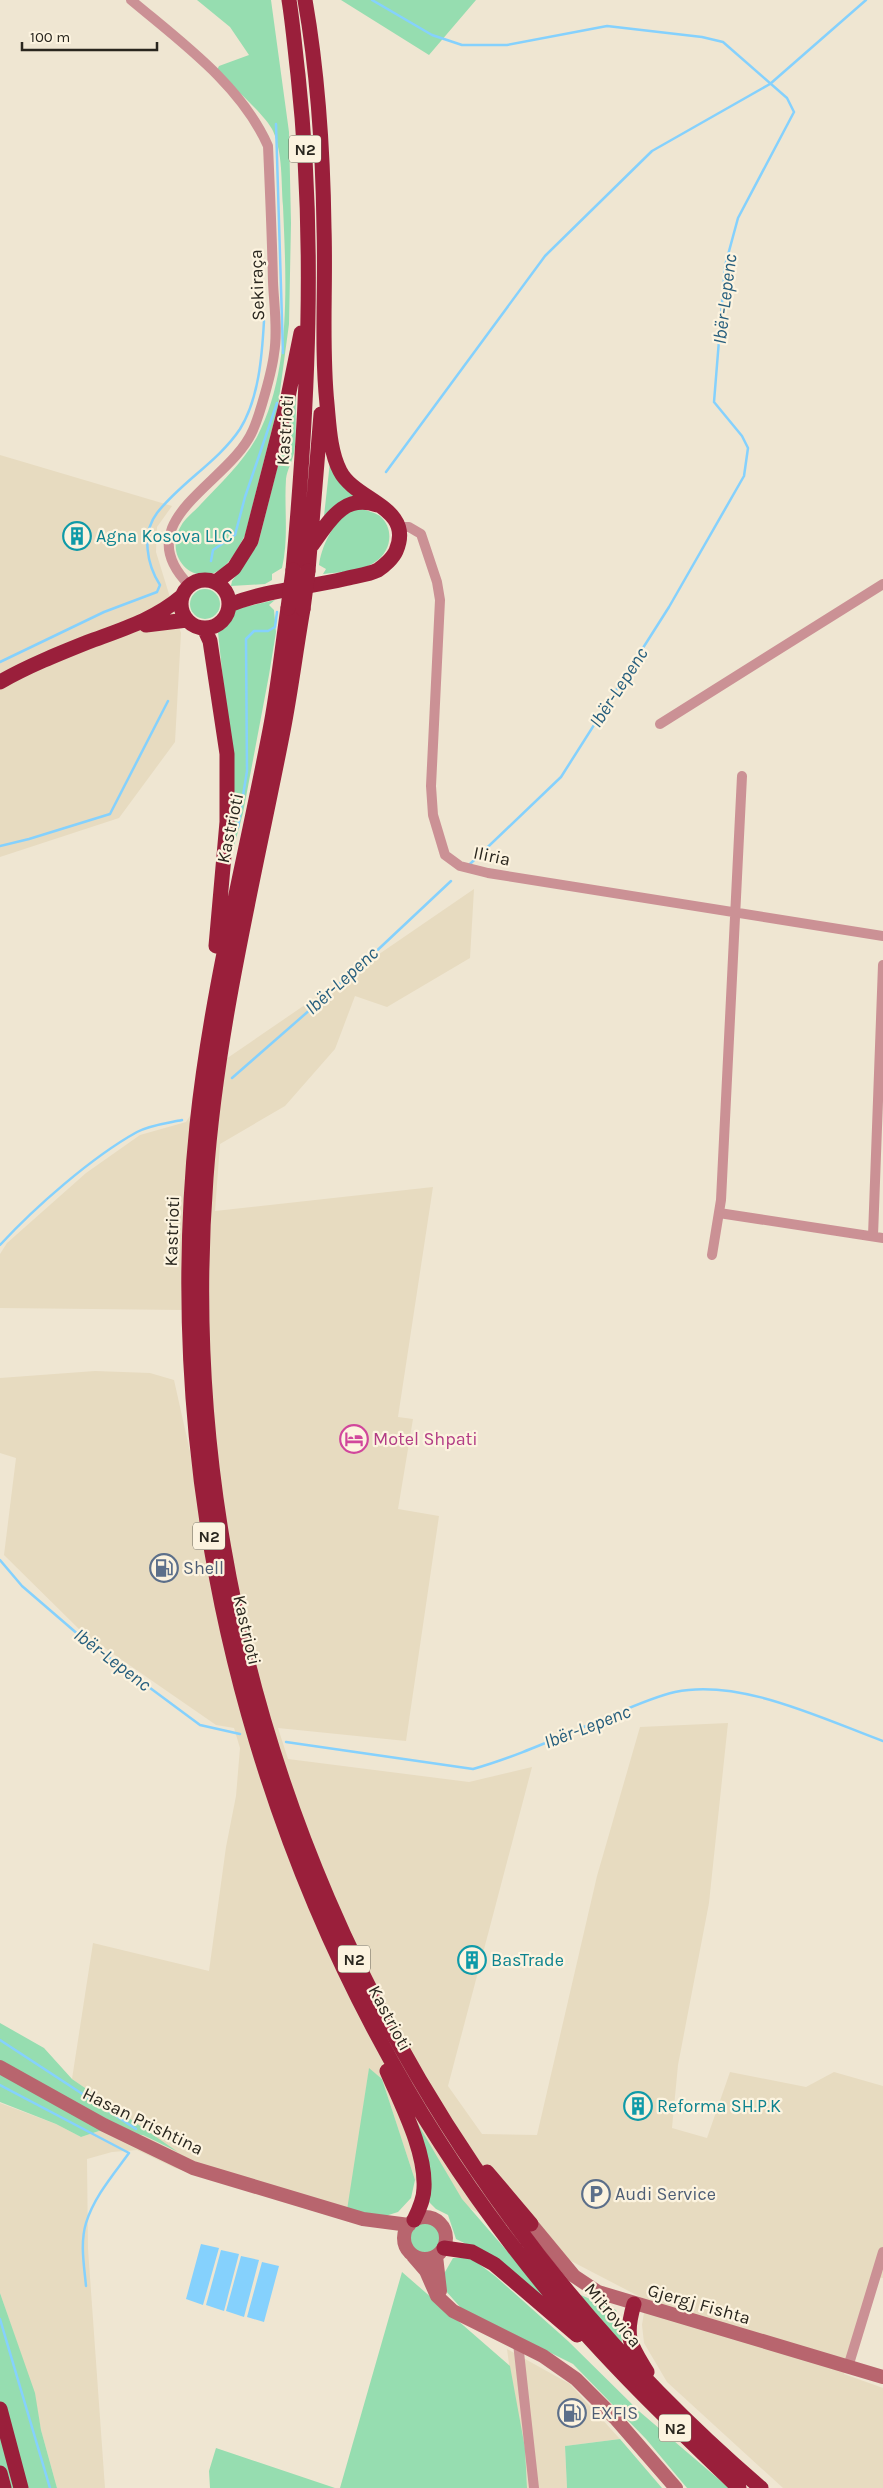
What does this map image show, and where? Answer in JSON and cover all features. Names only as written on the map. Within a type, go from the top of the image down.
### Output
[{"type":"highway","name":"Kastrioti","points":[[289,0],[304,138],[308,300],[307,384],[293,570],[296,608],[284,726],[234,967],[211,1118],[205,1184],[202,1281],[203,1346],[210,1443],[221,1528],[239,1620],[262,1715],[292,1809],[334,1912],[373,2000],[416,2077],[459,2146]]},
{"type":"highway","name":"N2","points":[[305,0],[320,136],[324,228],[324,363]]},
{"type":"highway","points":[[220,586],[252,541],[288,397],[308,300]]},
{"type":"highway","points":[[229,605],[273,592],[377,570],[396,552],[398,527],[392,514],[354,488],[341,473],[334,457],[324,363]]},
{"type":"highway","name":"Kastrioti","points":[[324,363],[318,478],[308,571],[296,608],[210,1024],[193,1164],[189,1281],[193,1402],[208,1529],[226,1623],[263,1762],[310,1891],[362,2007],[404,2083],[474,2192],[547,2289],[614,2366]]},
{"type":"highway","points":[[311,547],[340,508],[350,503],[363,502],[385,508]]},
{"type":"highway","points":[[0,682],[45,660],[127,628],[169,608],[185,591],[202,580],[220,586],[273,592]]},
{"type":"highway","points":[[185,591],[182,613],[187,620],[204,628],[212,627],[224,619],[229,605],[220,586]]},
{"type":"highway","points":[[127,628],[187,620]]},
{"type":"highway","points":[[204,628],[210,641],[224,728],[227,787],[223,882],[210,1024]]},
{"type":"highway","points":[[362,2007],[412,2134],[421,2163],[424,2188],[422,2200],[411,2222]]},
{"type":"highway","points":[[459,2146],[486,2172],[531,2224]]},
{"type":"highway","name":"Mitrovica","points":[[459,2146],[506,2214],[622,2354],[662,2397],[761,2488]]},
{"type":"highway","points":[[440,2252],[472,2252],[494,2264],[614,2366]]},
{"type":"highway","points":[[634,2304],[628,2324],[629,2340],[662,2397]]},
{"type":"highway","name":"Mitrovica","points":[[614,2366],[660,2413],[739,2488]]},
{"type":"highway","points":[[0,2409],[21,2488]]},
{"type":"highway","points":[[0,2473],[4,2488]]},
{"type":"main road","name":"Hasan Prishtina","points":[[0,2068],[104,2125],[193,2168],[363,2219],[404,2241]]},
{"type":"main road","points":[[446,2306],[438,2282],[440,2252],[446,2236],[441,2225],[432,2218],[411,2222],[404,2241],[413,2256],[426,2271],[437,2296],[446,2306],[460,2316],[543,2356],[576,2379],[615,2418],[676,2488]]},
{"type":"main road","name":"Hasan Prishtina","points":[[363,2219],[411,2222]]},
{"type":"main road","name":"Gjergj Fishta","points":[[531,2224],[564,2265],[585,2286],[605,2295],[883,2377]]},
{"type":"main road","points":[[413,2256],[425,2259],[440,2252]]},
{"type":"street","name":"Sekiraça","points":[[131,0],[202,59],[257,122],[268,146],[274,353],[253,430],[238,456],[185,506],[173,523],[168,539],[168,552],[185,591]]},
{"type":"street","name":"Iliria","points":[[398,527],[409,527],[421,534],[437,582],[440,600],[431,794],[434,821],[445,855],[460,866],[481,872],[883,936]]},
{"type":"street","points":[[660,724],[883,584]]},
{"type":"street","points":[[712,1255],[719,1213],[742,776]]},
{"type":"street","points":[[719,1213],[878,1237],[883,965]]},
{"type":"street","points":[[848,2367],[883,2252]]},
{"type":"street","points":[[518,2343],[534,2488]]},
{"type":"shaded area","points":[[0,455],[172,506],[157,527],[156,552],[181,633],[175,742],[119,818],[0,857]]},
{"type":"shaded area","points":[[474,889],[470,958],[387,1007],[355,996],[335,1049],[285,1106],[220,1144],[215,1211],[433,1187],[398,1417],[413,1419],[398,1509],[439,1516],[406,1741],[278,1728],[288,1759],[469,1782],[532,1767],[448,2086],[482,2134],[537,2135],[597,1876],[640,1727],[728,1723],[709,1903],[678,2065],[672,2128],[707,2138],[730,2072],[806,2087],[834,2072],[883,2086],[883,2278],[875,2277],[844,2374],[883,2388],[883,2488],[783,2488],[667,2382],[644,2343],[642,2325],[646,2300],[415,2180],[382,2079],[369,2069],[347,2221],[175,2168],[137,2150],[112,2152],[87,2159],[88,2249],[105,2488],[57,2488],[41,2430],[34,2393],[0,2293],[0,2103],[56,2124],[81,2137],[99,2131],[143,2135],[173,2150],[72,2079],[93,1943],[209,1971],[226,1847],[236,1796],[240,1748],[234,1728],[216,1725],[83,1633],[4,1555],[16,1458],[0,1453],[0,1378],[95,1371],[150,1373],[174,1380],[193,1465],[184,1310],[0,1308],[0,1254],[7,1243],[86,1173],[140,1135],[186,1122],[226,1059]]},
{"type":"shaded area","points":[[507,2349],[570,2384],[620,2439],[565,2446],[567,2488],[527,2488],[525,2448],[513,2394]]},
{"type":"green space","points":[[197,0],[271,0],[289,132],[291,223],[289,324],[278,406],[245,535],[236,552],[222,568],[211,574],[203,575],[190,571],[180,561],[177,555],[176,541],[185,520],[224,480],[245,455],[257,437],[268,411],[276,383],[281,354],[284,324],[285,263],[281,168],[273,131],[256,109],[217,70],[219,66],[249,55],[230,27]]},
{"type":"green space","points":[[341,0],[476,0],[429,55]]},
{"type":"green space","points":[[296,394],[295,446],[286,479],[286,535],[282,568],[272,574],[272,580],[265,584],[231,586],[232,581],[258,544]]},
{"type":"green space","points":[[330,462],[354,496],[334,506],[324,516]]},
{"type":"green space","points":[[362,509],[380,516],[385,521],[388,527],[389,540],[385,552],[375,562],[363,568],[323,574],[326,569],[319,565],[321,556],[333,529],[346,515]]},
{"type":"green space","points":[[205,589],[216,593],[220,604],[216,615],[205,619],[194,615],[190,604],[194,593]]},
{"type":"green space","points":[[275,600],[269,605],[274,610],[276,632],[269,675],[243,813],[226,876],[230,748],[218,632],[228,622],[236,609]]},
{"type":"green space","points":[[0,2023],[44,2048],[72,2079],[178,2152],[143,2135],[99,2131],[81,2137],[56,2124],[0,2102]]},
{"type":"green space","points":[[369,2068],[382,2079],[415,2180],[411,2198],[398,2212],[379,2218],[347,2210]]},
{"type":"green space","points":[[405,2102],[462,2199],[559,2311],[495,2258],[456,2239],[448,2215],[436,2209],[427,2200]]},
{"type":"green space","points":[[424,2222],[430,2223],[435,2227],[439,2232],[439,2244],[435,2249],[430,2253],[424,2254],[418,2253],[413,2249],[409,2244],[408,2238],[409,2232],[413,2227],[418,2223]]},
{"type":"green space","points":[[453,2258],[471,2258],[495,2276],[568,2341],[640,2412],[729,2488],[687,2488],[646,2439],[573,2364],[461,2308],[445,2290],[445,2272]]},
{"type":"green space","points":[[402,2272],[510,2366],[525,2448],[527,2488],[340,2488]]},
{"type":"green space","points":[[0,2293],[35,2393],[41,2430],[57,2488],[0,2488]]},
{"type":"green space","points":[[576,2293],[616,2310],[621,2322],[622,2345]]},
{"type":"green space","points":[[620,2439],[662,2488],[567,2488],[565,2446]]},
{"type":"green space","points":[[216,2448],[335,2488],[210,2488],[209,2471]]},
{"type":"water","points":[[201,2244],[219,2248],[203,2305],[186,2299]]},
{"type":"water","points":[[221,2250],[239,2254],[224,2311],[206,2305]]},
{"type":"water","points":[[241,2256],[259,2260],[244,2317],[226,2311]]},
{"type":"water","points":[[262,2262],[279,2266],[264,2322],[247,2317]]},
{"type":"waterway","name":"Ibër-Lepenc","points":[[372,0],[432,35],[462,45],[507,45],[607,26],[702,37],[723,42],[787,98],[794,112],[738,218],[725,266],[714,402],[742,436],[748,448],[744,476],[669,607],[561,777],[470,864]]},
{"type":"waterway","points":[[386,472],[545,256],[652,151],[770,84],[866,0]]},
{"type":"waterway","points":[[276,124],[283,353]]},
{"type":"waterway","points":[[0,662],[104,612],[157,592],[160,585],[149,559],[147,540],[152,521],[177,491],[221,452],[240,429],[251,404],[258,377],[264,321]]},
{"type":"waterway","points":[[211,561],[213,550],[235,535],[245,497],[277,403]]},
{"type":"waterway","points":[[238,827],[247,771],[246,639],[254,631],[268,631],[275,627],[277,612]]},
{"type":"waterway","points":[[0,846],[110,814],[168,701]]},
{"type":"waterway","name":"Ibër-Lepenc","points":[[232,1078],[368,959],[451,881]]},
{"type":"waterway","name":"Ibër-Lepenc","points":[[0,1245],[47,1199],[120,1142],[142,1130],[159,1124],[182,1120]]},
{"type":"waterway","name":"Ibër-Lepenc","points":[[0,1560],[22,1586],[80,1636],[200,1725],[240,1734]]},
{"type":"waterway","name":"Ibër-Lepenc","points":[[286,1742],[473,1769],[524,1752],[667,1694],[700,1689],[726,1691],[781,1703],[883,1741]]},
{"type":"waterway","points":[[0,2040],[136,2129]]},
{"type":"waterway","points":[[0,2085],[129,2153],[110,2178],[89,2213],[84,2231],[83,2246],[86,2286]]},
{"type":"waterway","points":[[0,2319],[50,2488]]},
{"type":"place","name":"Agna Kosova LLC","points":[[77,536]]},
{"type":"place","name":"Motel Shpati","points":[[354,1439]]},
{"type":"place","name":"Shell","points":[[164,1568]]},
{"type":"place","name":"BasTrade","points":[[472,1960]]},
{"type":"place","name":"Reforma SH.P.K","points":[[638,2106]]},
{"type":"place","name":"Audi Service","points":[[596,2194]]},
{"type":"place","name":"EXFIS","points":[[572,2413]]}]
